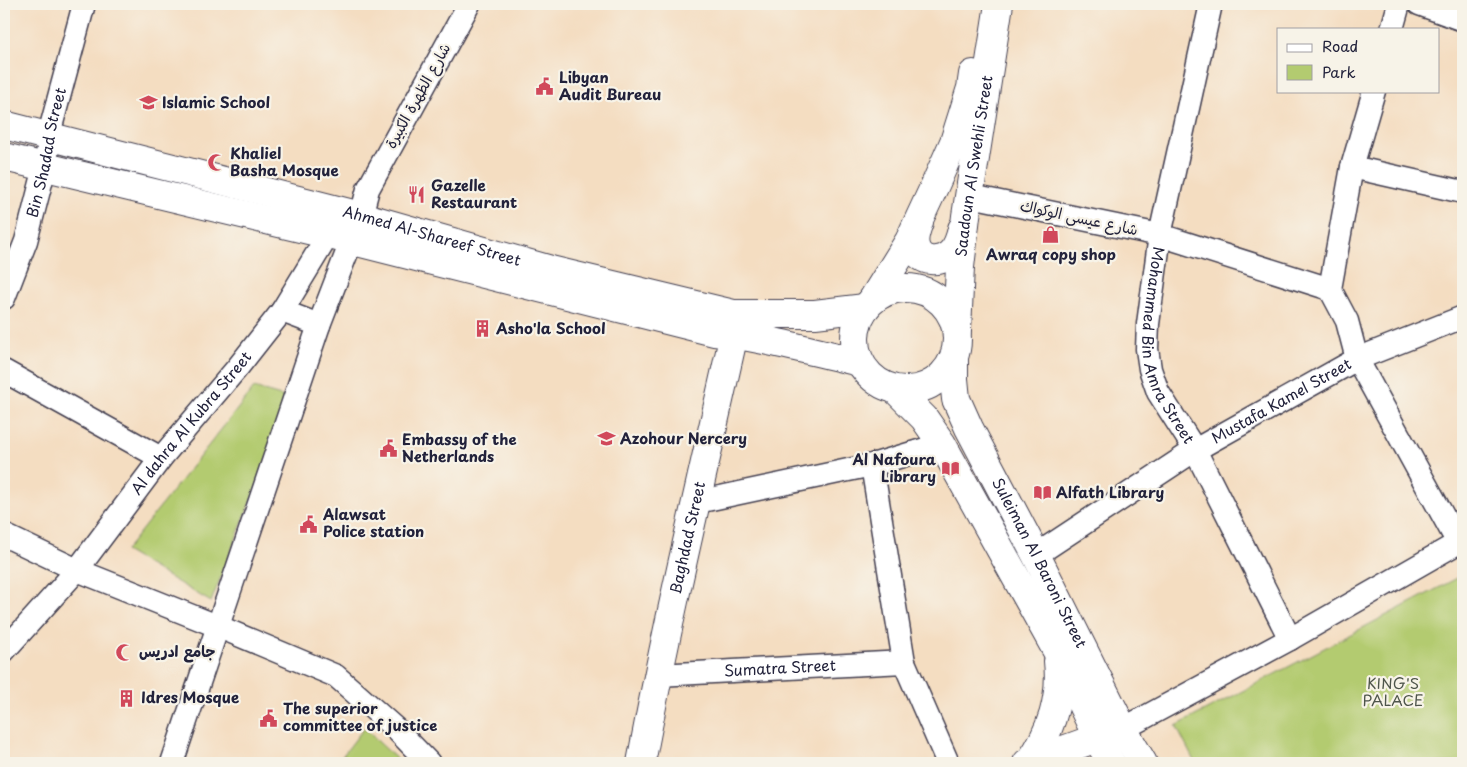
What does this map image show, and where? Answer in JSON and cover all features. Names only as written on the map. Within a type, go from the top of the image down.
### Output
[{"type":"main road","name":"Saadoun Al Swehli Street","points":[[869,304],[909,241],[954,142],[971,88],[984,4]]},
{"type":"main road","name":"Saadoun Al Swehli Street","points":[[957,330],[960,266],[999,4]]},
{"type":"main road","name":"Ahmed Al-Shareef Street","points":[[4,125],[351,214],[551,270],[860,362]]},
{"type":"main road","name":"Ahmed Al-Shareef Street","points":[[4,158],[340,238],[714,332],[734,324],[815,314],[869,304]]},
{"type":"main road","points":[[920,218],[915,232],[916,249],[920,256],[927,260],[942,259],[957,244],[968,206]]},
{"type":"main road","points":[[906,287],[924,290],[940,300],[951,313],[957,330],[958,344],[954,358],[938,380],[925,388],[911,391],[896,390],[881,385],[869,375],[860,362],[855,349],[858,320],[869,304],[888,290],[906,287]]},
{"type":"main road","name":"Baghdad Street","points":[[641,763],[658,675],[697,502],[734,324]]},
{"type":"main road","name":"Suleiman Al Baroni Street","points":[[954,358],[956,399],[969,428],[1036,555],[1123,729],[1143,763]]},
{"type":"main road","name":"Suleiman Al Baroni Street","points":[[896,390],[924,418],[942,444],[1058,652],[1111,763]]},
{"type":"main road","points":[[1028,763],[1042,743],[1056,708],[1059,690],[1058,652]]},
{"type":"main road","points":[[1028,763],[1123,729]]},
{"type":"street","name":"Bin Shadad Street","points":[[4,298],[26,240],[45,167],[49,137],[84,4]]},
{"type":"street","name":"شارع الظهرة الكبيرة","points":[[351,214],[368,189],[469,4]]},
{"type":"street","name":"Mohammed Bin Amra Street","points":[[1211,4],[1160,235],[1148,324],[1147,349],[1150,369],[1158,392],[1194,450],[1290,639]]},
{"type":"street","points":[[1392,28],[1399,4]]},
{"type":"street","points":[[1419,4],[1463,20]]},
{"type":"street","points":[[1123,729],[1290,639],[1461,542],[1357,359],[1347,321],[1330,289],[1352,167],[1374,92]]},
{"type":"street","points":[[1352,167],[1463,192]]},
{"type":"street","name":"شارع عيسى الوكواك","points":[[968,206],[1160,235],[1330,289]]},
{"type":"street","name":"Al dahra Al Kubra Street","points":[[4,651],[77,570],[161,458],[238,367],[340,238],[351,214]]},
{"type":"street","points":[[172,763],[319,325],[340,238]]},
{"type":"street","points":[[282,311],[319,325]]},
{"type":"street","name":"Mustafa Kamel Street","points":[[1036,555],[1194,450],[1357,359],[1463,316]]},
{"type":"street","points":[[4,371],[161,458]]},
{"type":"street","points":[[697,502],[872,465],[942,444]]},
{"type":"street","points":[[872,465],[904,662],[948,763]]},
{"type":"street","points":[[4,535],[77,570],[336,676],[397,730],[429,763]]},
{"type":"street","name":"Sumatra Street","points":[[658,675],[904,662]]},
{"type":"green space","points":[[254,388],[291,399],[211,602],[125,551]]},
{"type":"green space","name":"KING'S PALACE","points":[[1463,575],[1463,763],[1195,763],[1176,726]]},
{"type":"green space","points":[[364,728],[401,763],[337,763]]},
{"type":"place","name":"Libyan Audit Bureau","points":[[545,87]]},
{"type":"place","name":"Islamic School","points":[[148,103]]},
{"type":"place","name":"Khaliel Basha Mosque","points":[[216,163]]},
{"type":"place","name":"Gazelle Restaurant","points":[[417,195]]},
{"type":"place","name":"Awraq copy shop","points":[[1051,234]]},
{"type":"place","name":"Asho'la School","points":[[482,329]]},
{"type":"place","name":"Azohour Nercery","points":[[606,439]]},
{"type":"place","name":"Embassy of the Netherlands","points":[[388,449]]},
{"type":"place","name":"Al Nafoura Library","points":[[950,469]]},
{"type":"place","name":"Alfath Library","points":[[1042,493]]},
{"type":"place","name":"Alawsat Police station","points":[[309,524]]},
{"type":"place","name":"جامع ادريس","points":[[125,652]]},
{"type":"place","name":"Idres Mosque","points":[[127,698]]},
{"type":"place","name":"The superior committee of justice","points":[[269,718]]}]
